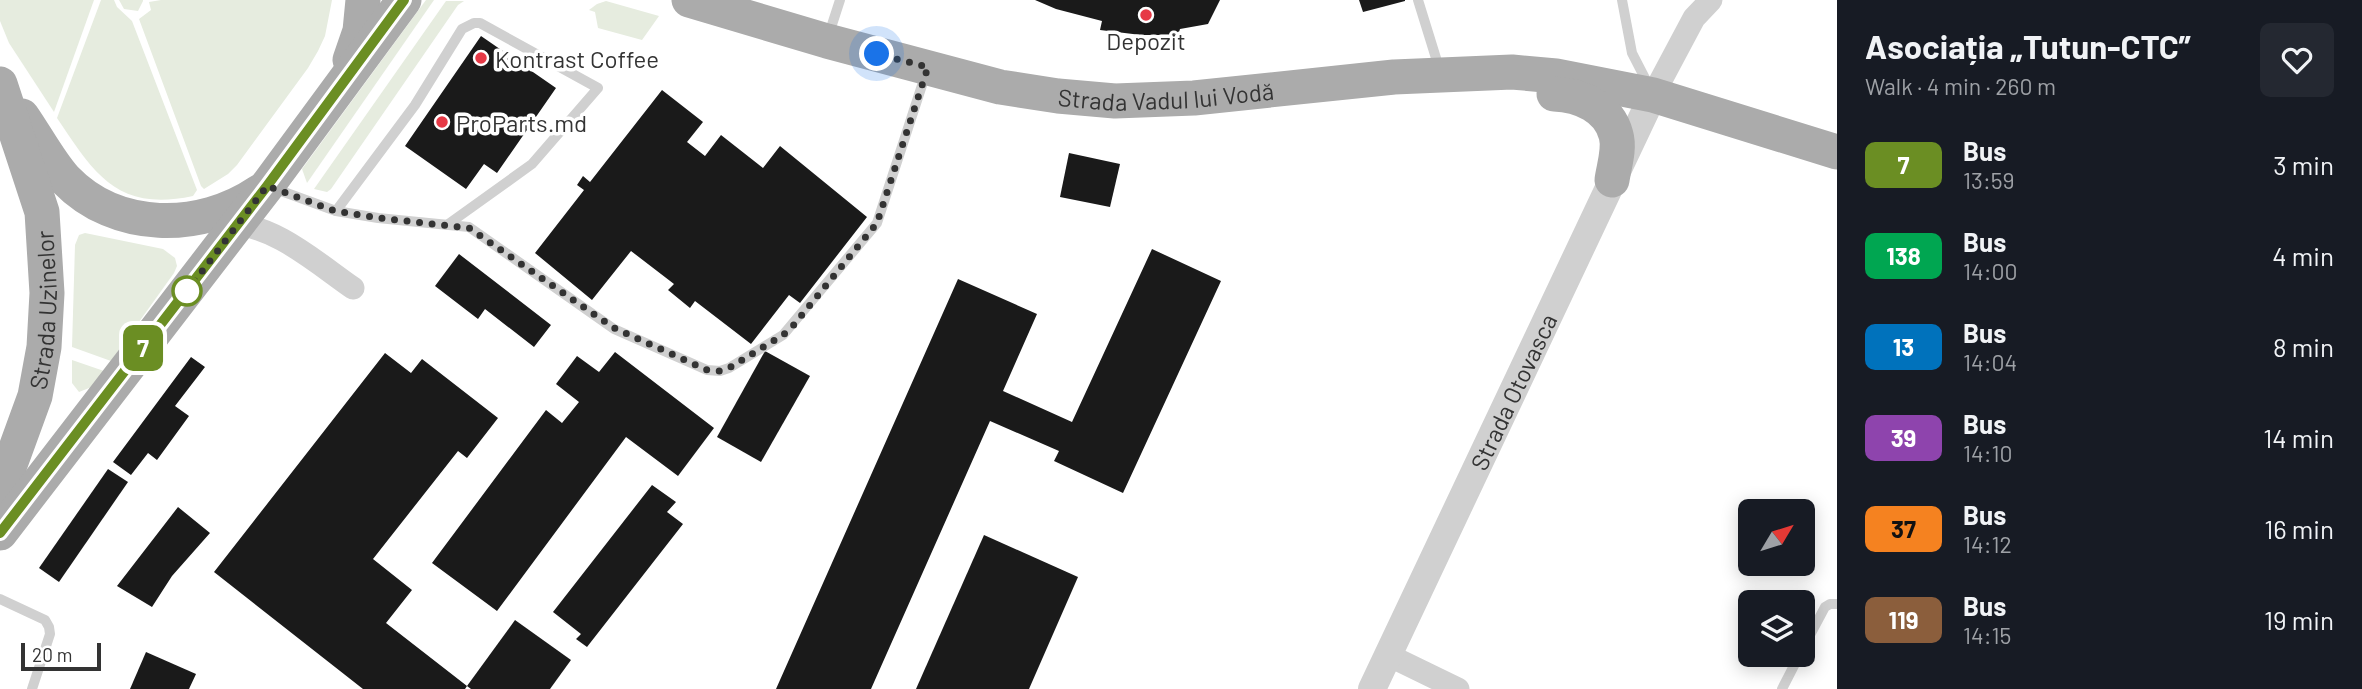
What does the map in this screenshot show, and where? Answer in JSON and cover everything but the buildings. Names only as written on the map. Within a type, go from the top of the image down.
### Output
[{"type":"main road","points":[[333,99],[360,31],[363,0]]},
{"type":"main road","points":[[0,533],[333,99],[404,0]]},
{"type":"main road","points":[[383,28],[413,0]]},
{"type":"main road","name":"Strada Vadul lui Vodă","points":[[689,0],[1000,88],[1058,96],[1115,102],[1441,74],[1513,72],[1556,76],[1653,95],[1837,152]]},
{"type":"main road","points":[[0,84],[65,178],[94,201],[113,211],[141,219],[175,222],[209,216],[244,202],[267,186]]},
{"type":"main road","name":"Strada Uzinelor","points":[[0,84],[41,212],[47,293],[44,347],[35,396],[0,492]]},
{"type":"main road","points":[[1264,91],[1350,95],[1540,93],[1579,98],[1593,104],[1602,112],[1616,134],[1617,148],[1612,180]]},
{"type":"street","points":[[1653,95],[1694,18],[1711,0]]},
{"type":"street","name":"Strada Otovasca","points":[[1372,689],[1653,95]]},
{"type":"street","points":[[141,219],[188,225],[238,224],[272,233],[353,288]]},
{"type":"street","points":[[1388,655],[1458,689]]},
{"type":"lane","points":[[827,41],[840,0]]},
{"type":"lane","points":[[1418,0],[1441,74]]},
{"type":"lane","points":[[1622,0],[1632,53],[1653,95]]},
{"type":"lane","points":[[335,211],[415,105],[462,29],[480,23],[598,88],[532,164],[447,225]]},
{"type":"lane","points":[[267,186],[335,211],[469,228],[614,328],[707,370],[720,371],[783,335],[792,327],[877,223],[928,67]]},
{"type":"lane","points":[[0,599],[45,620],[49,627],[50,634],[32,689]]},
{"type":"lane","points":[[1815,626],[1825,607],[1837,604]]},
{"type":"lane","points":[[1782,689],[1793,667]]},
{"type":"shaded area","points":[[0,0],[94,0],[54,112],[9,43],[0,21]]},
{"type":"shaded area","points":[[101,0],[114,0],[117,7],[132,21],[197,190],[193,196],[167,200],[145,199],[111,184],[97,172],[57,118]]},
{"type":"shaded area","points":[[119,0],[143,1],[138,11],[124,9]]},
{"type":"shaded area","points":[[332,0],[325,36],[308,68],[237,165],[204,189],[139,19],[151,10],[149,2]]},
{"type":"shaded area","points":[[426,0],[434,0],[307,183],[302,169]]},
{"type":"shaded area","points":[[446,1],[464,1],[458,5],[331,189],[327,192],[314,189]]},
{"type":"shaded area","points":[[606,1],[659,16],[642,40],[598,28],[595,12],[589,10]]},
{"type":"shaded area","points":[[85,233],[163,249],[175,258],[177,266],[111,361],[72,347],[75,245],[79,235]]},
{"type":"shaded area","points":[[72,360],[104,371],[94,386],[79,392],[72,383]]},
{"type":"bus line","name":"7","points":[[0,533],[333,99],[404,0]]},
{"type":"place","name":"Depozit","points":[[1146,15]]},
{"type":"place","name":"Kontrast Coffee","points":[[481,58]]},
{"type":"place","name":"ProParts.md","points":[[442,122]]},
{"type":"route","points":[[187,291],[267,186],[335,211],[469,228],[614,328],[707,370],[720,371],[729,368],[792,327],[877,223],[928,67],[877,54]]}]
